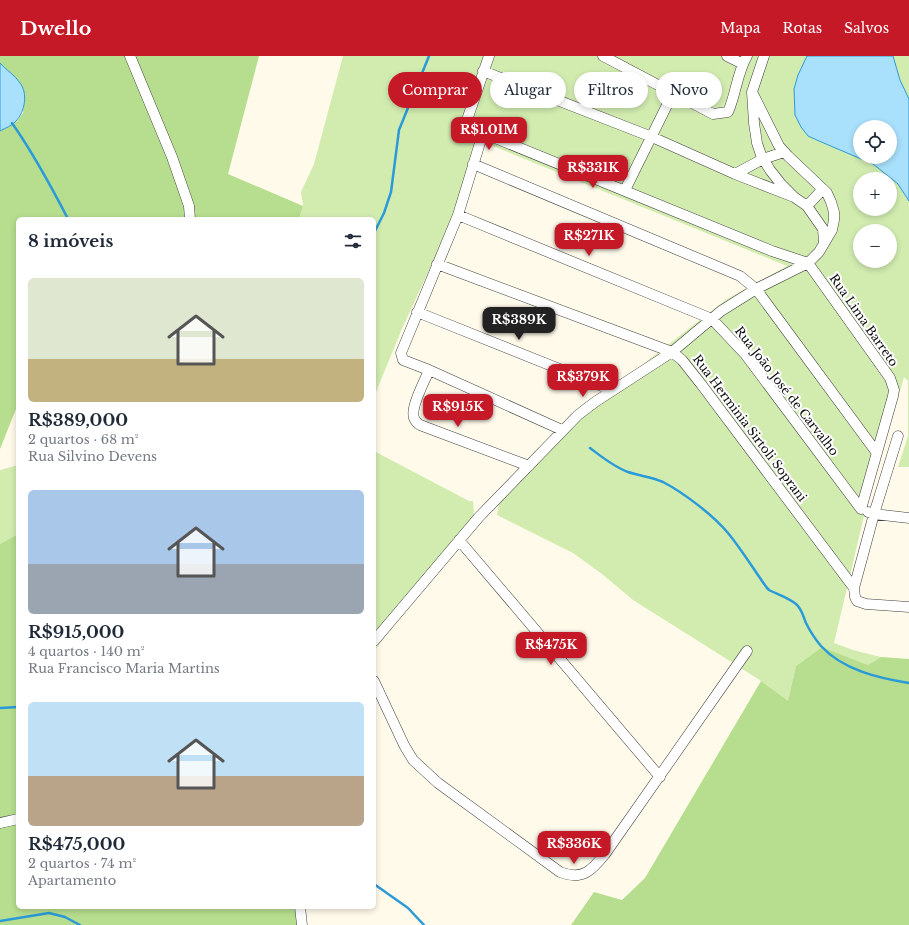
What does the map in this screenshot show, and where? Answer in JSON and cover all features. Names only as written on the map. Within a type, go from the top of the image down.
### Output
[{"type":"street","points":[[130,56],[172,158],[189,206],[190,217]]},
{"type":"street","points":[[489,56],[468,117],[470,124],[483,132],[772,251],[808,263]]},
{"type":"street","points":[[603,56],[656,85]]},
{"type":"street","points":[[701,108],[713,114],[728,112],[745,60],[727,56]]},
{"type":"street","points":[[764,56],[752,92],[757,143],[763,159],[770,170],[794,197]]},
{"type":"street","points":[[483,71],[652,137],[735,174],[794,197],[807,206],[823,229],[824,242]]},
{"type":"street","points":[[376,639],[459,540],[502,492],[578,415],[612,390],[672,352],[721,311],[756,289],[808,263],[819,252],[832,230],[834,220],[832,202],[823,189],[779,146],[752,92]]},
{"type":"street","points":[[625,190],[666,108]]},
{"type":"street","points":[[483,132],[458,215],[401,353],[403,360],[429,370],[562,430]]},
{"type":"street","points":[[735,174],[763,159],[784,152]]},
{"type":"street","points":[[473,164],[740,276],[756,289],[877,453]]},
{"type":"street","points":[[807,206],[823,189]]},
{"type":"street","name":"Rua João José de Carvalho","points":[[458,215],[712,318],[745,354],[861,509]]},
{"type":"street","name":"Rua Lima Barreto","points":[[808,263],[890,378],[892,385],[893,396],[861,509]]},
{"type":"street","name":"Rua Herminia Sirtoli Soprani","points":[[438,264],[672,352],[682,360],[701,384],[854,588]]},
{"type":"street","points":[[417,312],[612,390]]},
{"type":"street","points":[[429,370],[413,410],[414,420],[416,422],[420,425],[529,466]]},
{"type":"street","points":[[898,436],[874,514],[854,588],[857,601],[866,604],[909,607]]},
{"type":"street","points":[[861,509],[874,514],[909,518]]},
{"type":"street","points":[[459,540],[660,778]]},
{"type":"street","points":[[376,685],[404,745],[420,768],[438,783],[560,872],[568,875],[580,876],[595,866],[660,778],[747,651]]},
{"type":"street","points":[[0,823],[16,819]]},
{"type":"street","points":[[300,909],[302,925]]},
{"type":"green space","points":[[0,56],[259,56],[228,174],[303,206],[300,217],[16,217],[16,409],[0,449],[0,131],[17,121],[23,113],[24,92],[20,83],[0,63]]},
{"type":"green space","points":[[343,56],[909,56],[909,467],[898,467],[908,436],[908,381],[904,377],[868,499],[834,643],[853,650],[881,657],[868,665],[822,647],[796,666],[788,702],[761,681],[633,600],[602,574],[573,553],[497,515],[501,490],[571,414],[628,376],[727,299],[787,266],[483,142],[463,196],[401,331],[376,392],[376,217],[300,217],[303,205],[301,192],[314,164]]},
{"type":"green space","points":[[376,452],[469,501],[473,501],[473,521],[472,525],[376,648]]},
{"type":"green space","points":[[16,466],[16,535],[0,544],[0,470]]},
{"type":"green space","points":[[16,535],[16,909],[299,909],[301,925],[0,925],[0,544]]},
{"type":"green space","points":[[822,647],[868,665],[881,657],[909,659],[909,925],[571,925],[594,892],[622,900],[645,878],[761,681],[788,701],[796,666]]},
{"type":"water","points":[[807,56],[893,56],[900,80],[909,99],[909,201],[897,183],[897,172],[883,172],[873,164],[897,164],[897,120],[853,120],[853,155],[808,136],[801,127],[795,115],[794,89],[798,75]]},
{"type":"water","points":[[0,63],[18,80],[25,97],[22,113],[13,124],[0,131]]},
{"type":"waterway","points":[[376,229],[384,213],[391,192],[399,130],[429,56]]},
{"type":"waterway","points":[[12,123],[42,170],[67,217]]},
{"type":"waterway","points":[[590,448],[608,462],[623,470],[663,482],[689,498],[706,512],[728,533],[767,588],[798,606],[813,635],[821,646],[830,654],[850,667],[862,672],[909,683]]},
{"type":"waterway","points":[[0,708],[16,707]]},
{"type":"waterway","points":[[376,885],[408,908],[424,925]]},
{"type":"waterway","points":[[0,921],[49,913],[65,917],[80,925]]}]
